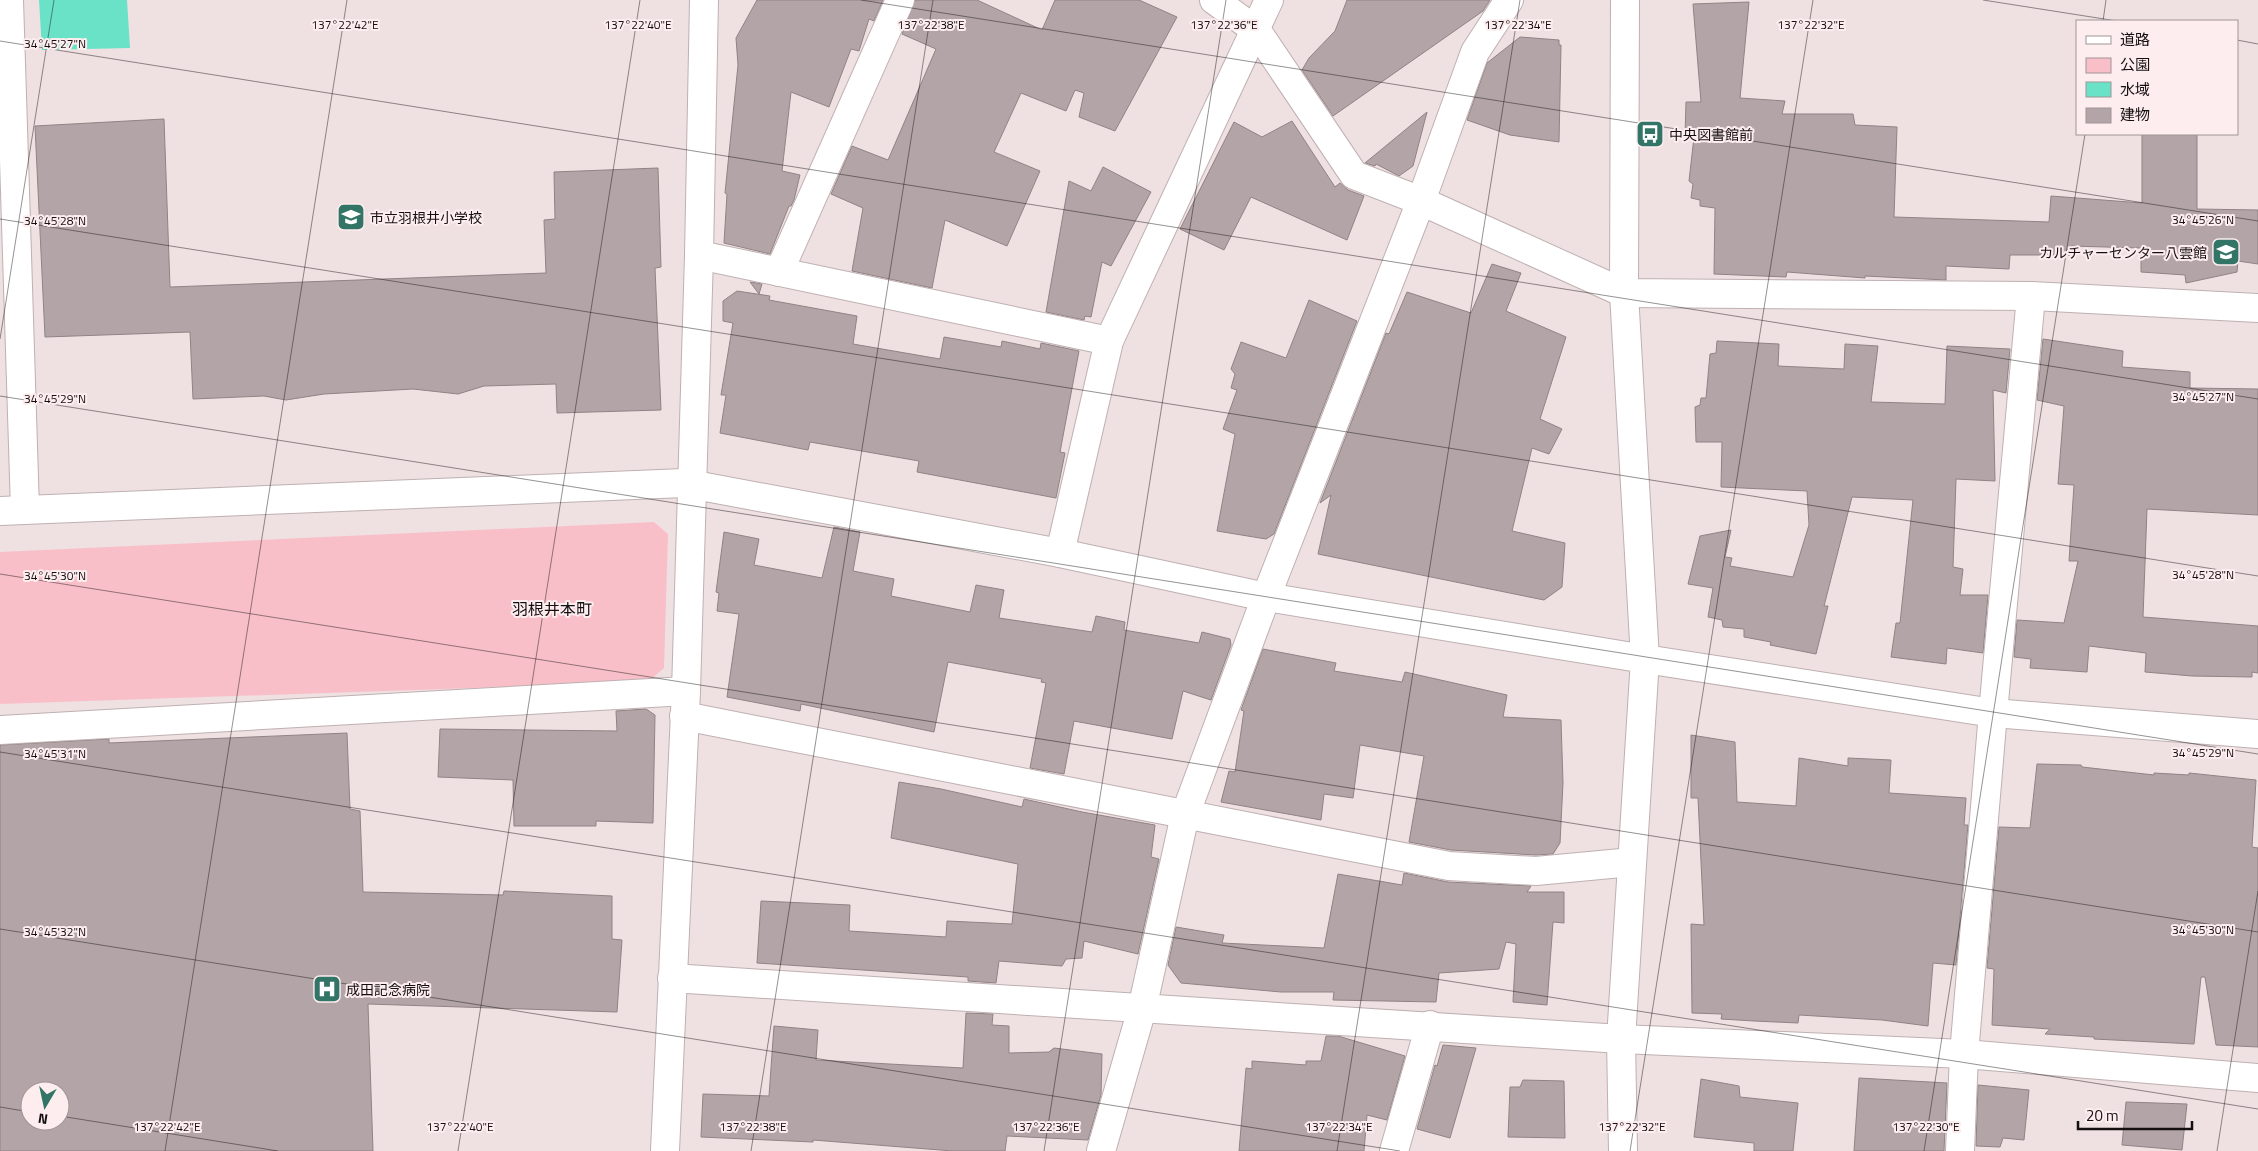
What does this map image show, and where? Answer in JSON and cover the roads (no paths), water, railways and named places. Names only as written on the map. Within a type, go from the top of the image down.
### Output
[{"type":"street","points":[[9,0],[6,126],[13,511],[692,484],[1060,553],[1266,597],[1645,658],[1992,713],[2258,734]]},
{"type":"street","points":[[665,1151],[685,703],[699,255],[704,0]]},
{"type":"street","points":[[780,272],[900,0]]},
{"type":"street","points":[[1214,0],[1257,30],[1354,175],[1421,201],[1624,293],[2030,296],[2258,308]]},
{"type":"street","points":[[1060,553],[1110,341],[1270,0]]},
{"type":"street","points":[[1101,1151],[1142,1009],[1185,815],[1266,597],[1421,201],[1475,52],[1509,0]]},
{"type":"street","points":[[1623,1151],[1620,1039],[1645,658],[1624,293],[1625,0]]},
{"type":"street","points":[[699,255],[1110,341]]},
{"type":"street","points":[[1960,1151],[1964,1054],[1992,713],[2030,296]]},
{"type":"street","points":[[0,730],[685,703],[1185,815],[1449,866],[1536,871],[1632,862]]},
{"type":"street","points":[[672,978],[1620,1039],[1964,1054],[2258,1078]]},
{"type":"street","points":[[1394,1151],[1430,1026]]},
{"type":"water","points":[[39,0],[127,0],[130,48],[42,50]]},
{"type":"place","name":"中央図書館前","points":[[1650,134]]},
{"type":"place","name":"市立羽根井小学校","points":[[351,217]]},
{"type":"place","name":"カルチャーセンター八雲館","points":[[2226,252]]},
{"type":"place","name":"成田記念病院","points":[[327,989]]},
{"type":"district","name":"羽根井本町","points":[[552,609]]}]
